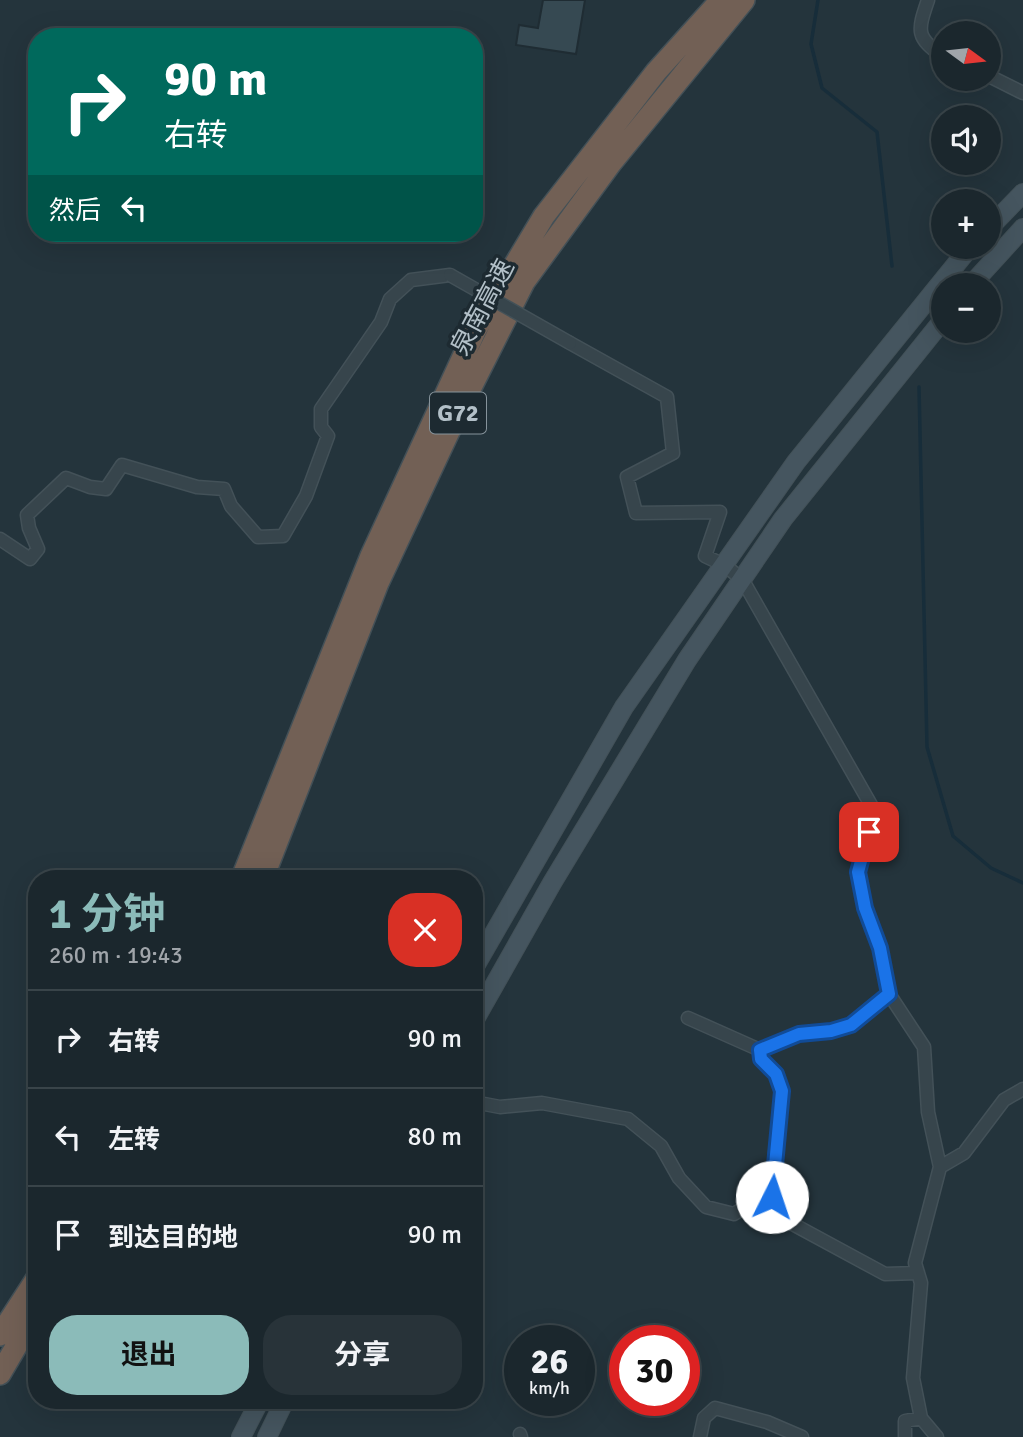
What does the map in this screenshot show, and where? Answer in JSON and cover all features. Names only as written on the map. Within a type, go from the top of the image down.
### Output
[{"type":"highway","name":"泉南高速","points":[[245,870],[371,556],[475,331],[544,216],[656,72],[721,0]]},
{"type":"highway","name":"泉南高速","points":[[266,870],[378,583],[452,425],[524,282],[611,163],[744,0]]},
{"type":"highway","points":[[0,1335],[28,1292]]},
{"type":"highway","points":[[0,1364],[28,1323]]},
{"type":"highway","points":[[0,1374],[28,1326]]},
{"type":"main road","points":[[1001,215],[1023,192]]},
{"type":"main road","points":[[982,273],[1023,228]]},
{"type":"main road","points":[[483,952],[624,706],[796,462],[960,259]]},
{"type":"main road","points":[[483,1005],[552,883],[687,660],[783,519],[931,335]]},
{"type":"main road","points":[[241,1437],[255,1409]]},
{"type":"main road","points":[[267,1437],[281,1409]]},
{"type":"street","points":[[928,0],[920,24],[925,44],[931,48]]},
{"type":"street","points":[[1001,81],[1023,93]]},
{"type":"street","points":[[0,540],[30,559],[38,549],[27,515],[66,478],[90,487],[106,489],[122,465],[197,487],[224,489],[230,506],[258,537],[283,536],[306,496],[328,436],[321,427],[321,409],[381,322],[390,299],[411,281],[450,275],[667,397],[673,453],[627,477],[636,513],[720,512],[705,556],[724,565],[742,579],[875,812],[858,872],[865,908],[880,948],[889,994],[924,1047],[928,1112],[940,1167],[915,1263],[921,1283],[913,1378],[921,1418],[937,1437]]},
{"type":"street","points":[[688,1018],[760,1050],[799,1034],[831,1031],[851,1025],[889,994]]},
{"type":"street","points":[[760,1050],[761,1059],[776,1074],[782,1091],[772,1182],[772,1212]]},
{"type":"street","points":[[940,1167],[964,1153],[1004,1100],[1023,1088]]},
{"type":"street","points":[[483,1104],[500,1107],[542,1103],[628,1119],[661,1146],[679,1178],[706,1207],[734,1214],[748,1205],[772,1212],[885,1274],[918,1273]]},
{"type":"street","points":[[699,1437],[704,1418],[715,1408],[767,1422],[802,1437]]},
{"type":"street","points":[[905,1437],[905,1421],[921,1418]]},
{"type":"building","points":[[543,0],[585,0],[576,54],[516,45],[519,25],[538,28]]},
{"type":"waterway","points":[[818,0],[811,44],[822,88],[877,132],[892,266]]},
{"type":"waterway","points":[[919,387],[927,747],[953,836],[991,868],[1023,883]]},
{"type":"route","points":[[772,1197],[782,1091],[776,1074],[761,1059],[760,1050],[799,1034],[831,1031],[851,1025],[889,994],[880,948],[865,908],[858,872],[869,832]]}]
